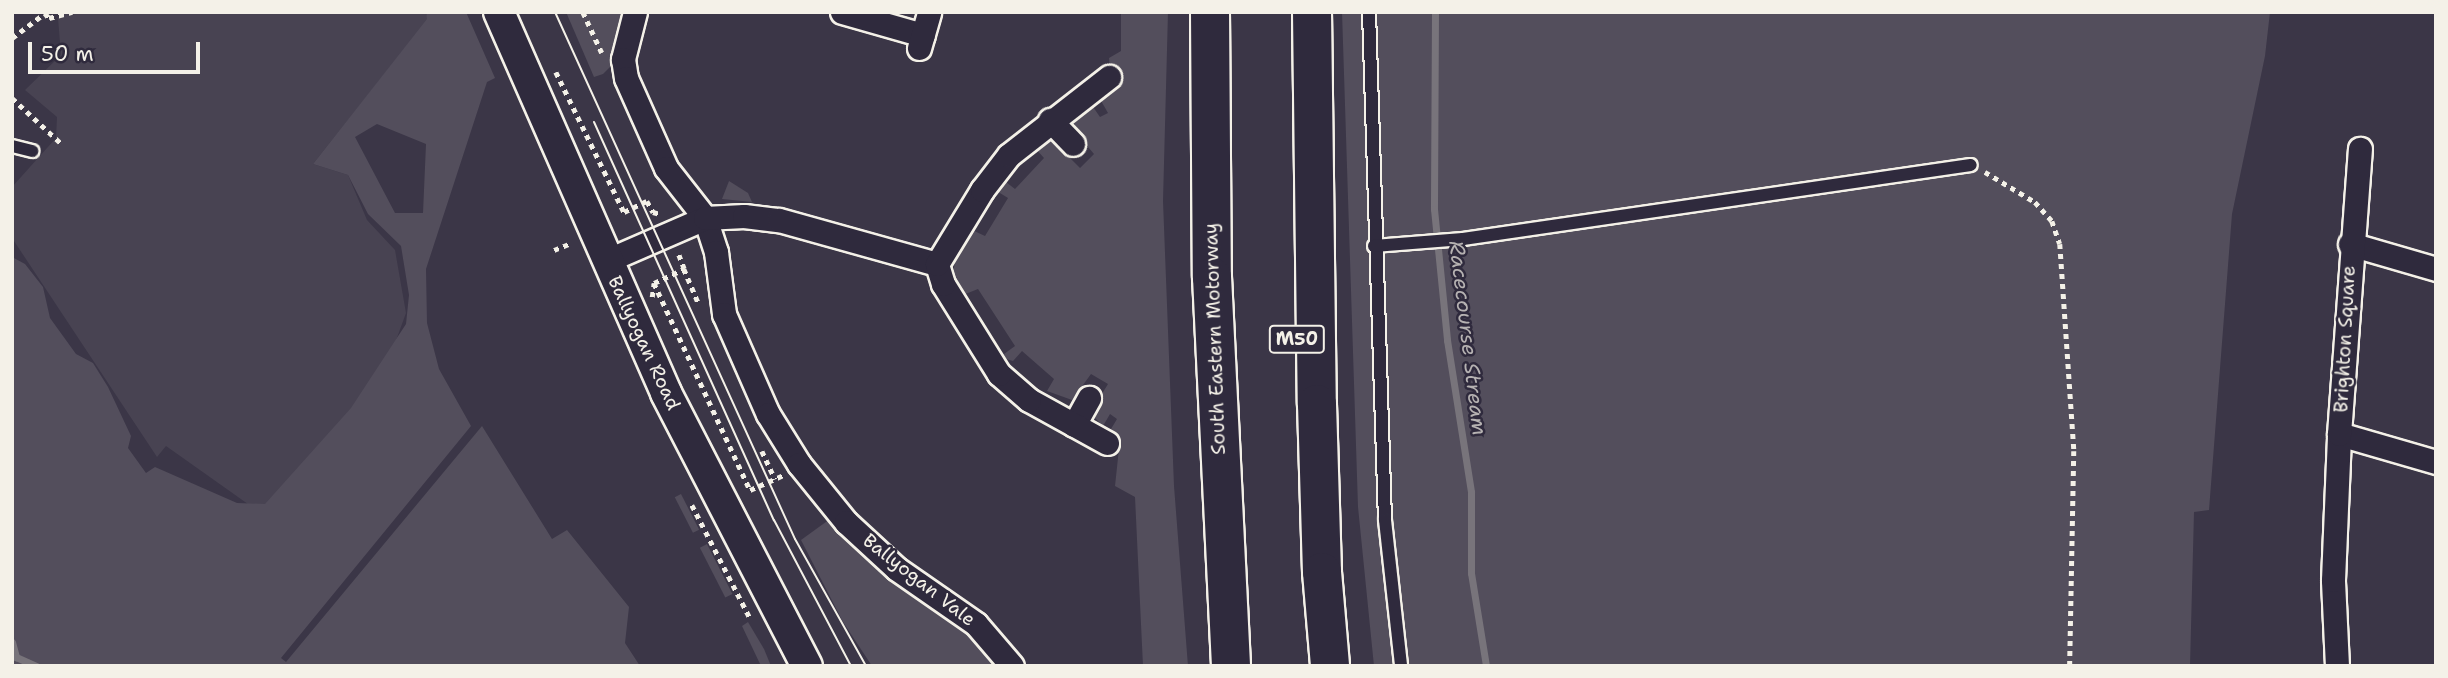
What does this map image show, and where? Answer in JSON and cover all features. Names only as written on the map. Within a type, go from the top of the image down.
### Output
[{"type":"highway","points":[[1191,12],[1193,297],[1211,666]]},
{"type":"highway","name":"South Eastern Motorway","points":[[1210,12],[1212,277],[1231,666]]},
{"type":"highway","name":"M50","points":[[1293,12],[1299,410],[1314,666]]},
{"type":"highway","points":[[1312,12],[1317,430],[1331,666]]},
{"type":"street","name":"Ballyogan Road","points":[[499,12],[606,261],[721,504],[807,666]]},
{"type":"street","name":"Ballyogan Vale","points":[[635,12],[623,59],[626,78],[667,168],[705,218],[716,252],[724,314],[737,349],[799,464],[870,546],[976,624],[1012,666]]},
{"type":"street","points":[[842,12],[923,31]]},
{"type":"street","points":[[1107,443],[1029,400],[999,374],[943,284],[937,264],[995,171],[1050,120],[1109,77]]},
{"type":"street","points":[[1050,120],[1073,144]]},
{"type":"street","name":"Brighton Square","points":[[2337,666],[2333,580],[2339,434],[2350,244],[2360,149]]},
{"type":"street","points":[[606,261],[705,218],[779,220],[937,264]]},
{"type":"street","name":"Brighton Square","points":[[2350,244],[2436,269]]},
{"type":"street","points":[[1073,425],[1089,398]]},
{"type":"street","name":"Brighton Square","points":[[2339,434],[2436,462]]},
{"type":"lane","points":[[1369,12],[1374,246],[1385,520],[1401,666]]},
{"type":"lane","points":[[12,146],[32,151]]},
{"type":"lane","points":[[1374,246],[1463,239],[1971,165]]},
{"type":"path","points":[[12,38],[45,13],[49,18],[72,12]]},
{"type":"path","points":[[552,64],[624,212]]},
{"type":"path","points":[[12,98],[63,145]]},
{"type":"path","points":[[1971,165],[2035,202],[2052,221],[2060,244],[2074,451],[2070,666]]},
{"type":"path","points":[[554,250],[570,243]]},
{"type":"path","points":[[654,283],[750,490],[785,474]]},
{"type":"shaded area","points":[[66,12],[424,12],[429,18],[313,164],[348,175],[367,220],[395,250],[406,313],[394,346],[359,411],[259,512],[166,446],[157,457],[12,238],[12,187],[56,138],[57,117],[25,90],[61,55],[58,18]]},
{"type":"shaded area","points":[[426,12],[466,12],[495,78],[487,82],[426,269],[427,323],[439,369],[471,426],[281,658],[286,662],[482,426],[552,539],[567,530],[629,607],[625,643],[640,666],[12,666],[12,257],[25,264],[43,287],[50,318],[76,354],[93,363],[108,387],[131,436],[128,448],[146,473],[155,467],[237,503],[265,504],[351,408],[406,324],[409,295],[401,246],[368,214],[348,175],[313,164],[427,19]],"holes":[[[377,124],[426,144],[423,213],[395,213],[355,137]]]},
{"type":"shaded area","points":[[566,12],[626,12],[611,66],[603,74],[594,77]]},
{"type":"shaded area","points":[[1121,12],[1168,12],[1163,201],[1174,486],[1188,666],[1143,666],[1135,497],[1115,486],[1120,439],[1111,429],[1117,419],[1110,414],[1103,426],[1095,418],[1095,405],[1108,384],[1091,374],[1072,400],[1047,391],[1054,379],[1022,351],[1013,361],[1006,359],[1004,354],[1015,346],[978,289],[963,295],[953,274],[957,248],[970,229],[985,236],[1008,198],[995,190],[1002,179],[1015,189],[1044,158],[1035,148],[1049,137],[1080,168],[1094,154],[1077,134],[1073,119],[1091,104],[1100,117],[1108,113],[1100,99],[1112,91],[1109,58],[1121,51]]},
{"type":"shaded area","points":[[1342,12],[2270,12],[2265,56],[2232,214],[2209,510],[2194,512],[2190,666],[1374,666],[1358,507]]},
{"type":"shaded area","points":[[729,181],[748,193],[752,202],[722,199]]},
{"type":"shaded area","points":[[681,494],[699,530],[693,533],[675,497]]},
{"type":"shaded area","points":[[830,519],[971,632],[999,666],[872,666],[843,622],[801,540]]},
{"type":"shaded area","points":[[707,544],[732,594],[725,598],[700,548]]},
{"type":"shaded area","points":[[748,622],[771,666],[761,666],[742,626]]},
{"type":"waterway","name":"Racecourse Stream","points":[[1435,12],[1434,209],[1447,340],[1471,492],[1471,573],[1486,666]]},
{"type":"waterway","points":[[12,642],[16,657],[36,666]]},
{"type":"tram line","points":[[555,12],[795,539],[866,666]]},
{"type":"tram line","points":[[594,122],[774,520],[851,666]]}]
